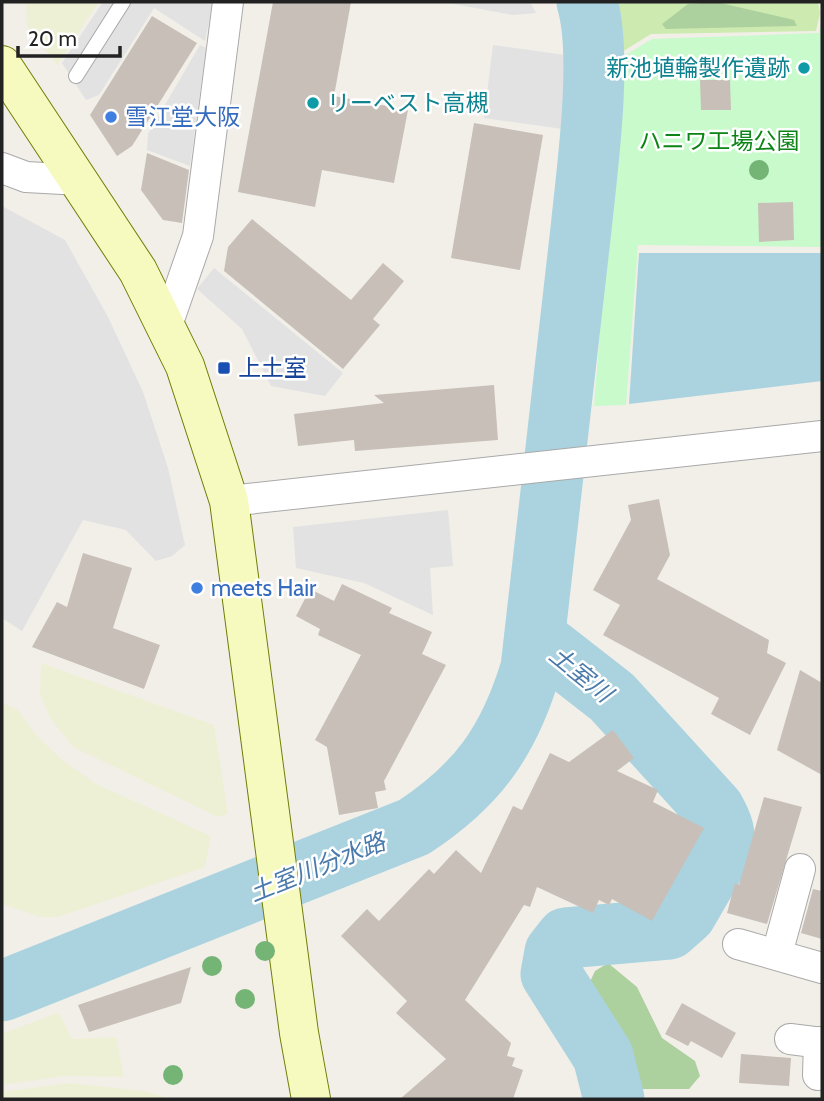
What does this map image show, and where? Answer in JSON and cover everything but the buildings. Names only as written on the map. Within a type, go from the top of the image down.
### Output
[{"type":"street","points":[[166,328],[198,236],[228,2]]},
{"type":"street","points":[[2,65],[81,180],[138,271],[186,366],[229,501],[274,847],[311,1099]]},
{"type":"street","points":[[2,168],[26,177],[81,180]]},
{"type":"street","points":[[229,501],[822,436]]},
{"type":"street","points":[[777,954],[800,869]]},
{"type":"street","points":[[738,944],[822,968]]},
{"type":"street","points":[[790,1039],[821,1042],[818,1075]]},
{"type":"lane","points":[[76,76],[123,2]]},
{"type":"green space","points":[[26,2],[99,2],[57,65],[27,26]]},
{"type":"green space","points":[[614,2],[818,2],[820,13],[816,31],[651,34],[622,52],[621,30]]},
{"type":"green space","points":[[716,2],[794,20],[797,26],[666,29],[662,24],[688,4]]},
{"type":"green space","name":"ハニワ工場公園","points":[[822,19],[822,247],[638,245],[626,405],[594,406],[622,57],[652,39],[819,33]]},
{"type":"green space","points":[[41,663],[214,725],[228,814],[218,817],[73,747],[50,718],[40,694]]},
{"type":"green space","points":[[2,702],[18,710],[36,735],[60,758],[96,784],[211,836],[205,867],[58,917],[41,917],[2,904]]},
{"type":"green space","points":[[608,963],[637,987],[662,1038],[695,1061],[700,1076],[689,1089],[636,1089],[616,1037],[587,988],[595,971]]},
{"type":"green space","points":[[59,1012],[72,1039],[116,1037],[124,1077],[63,1076],[2,1085],[2,1034]]},
{"type":"green space","points":[[68,1083],[145,1091],[171,1099],[2,1099],[2,1092]]},
{"type":"shaded area","points":[[103,2],[213,2],[205,41],[154,8],[99,95],[86,100],[62,63]]},
{"type":"shaded area","points":[[443,2],[530,2],[536,13],[512,15]]},
{"type":"shaded area","points":[[200,45],[206,48],[190,166],[147,150],[148,134]]},
{"type":"shaded area","points":[[493,45],[579,57],[570,130],[484,118]]},
{"type":"shaded area","points":[[2,206],[65,240],[108,317],[143,392],[168,468],[185,545],[172,556],[156,561],[126,530],[83,520],[22,631],[2,618]]},
{"type":"shaded area","points":[[214,268],[343,373],[325,396],[271,386],[242,329],[197,289]]},
{"type":"shaded area","points":[[448,510],[453,566],[430,568],[433,615],[364,583],[296,568],[293,527]]},
{"type":"water","points":[[639,253],[822,253],[822,381],[629,404]]},
{"type":"pier","points":[[537,433],[577,435],[574,489],[533,486]]},
{"type":"waterway","name":"土室川分水路","points":[[2,991],[414,827],[456,795],[488,759],[501,739],[531,668],[590,145],[594,52],[587,2]]},
{"type":"waterway","name":"土室川","points":[[535,637],[612,697],[714,809],[724,835],[722,852],[686,914],[669,929],[566,938],[555,952],[551,974],[603,1056],[614,1099]]},
{"type":"place","name":"新池埴輪製作遺跡","points":[[804,68]]},
{"type":"place","name":"リーベスト高槻","points":[[313,103]]},
{"type":"place","name":"雪江堂大阪","points":[[111,117]]},
{"type":"place","name":"上土室","points":[[224,368]]},
{"type":"place","name":"meets Hair","points":[[197,588]]}]
